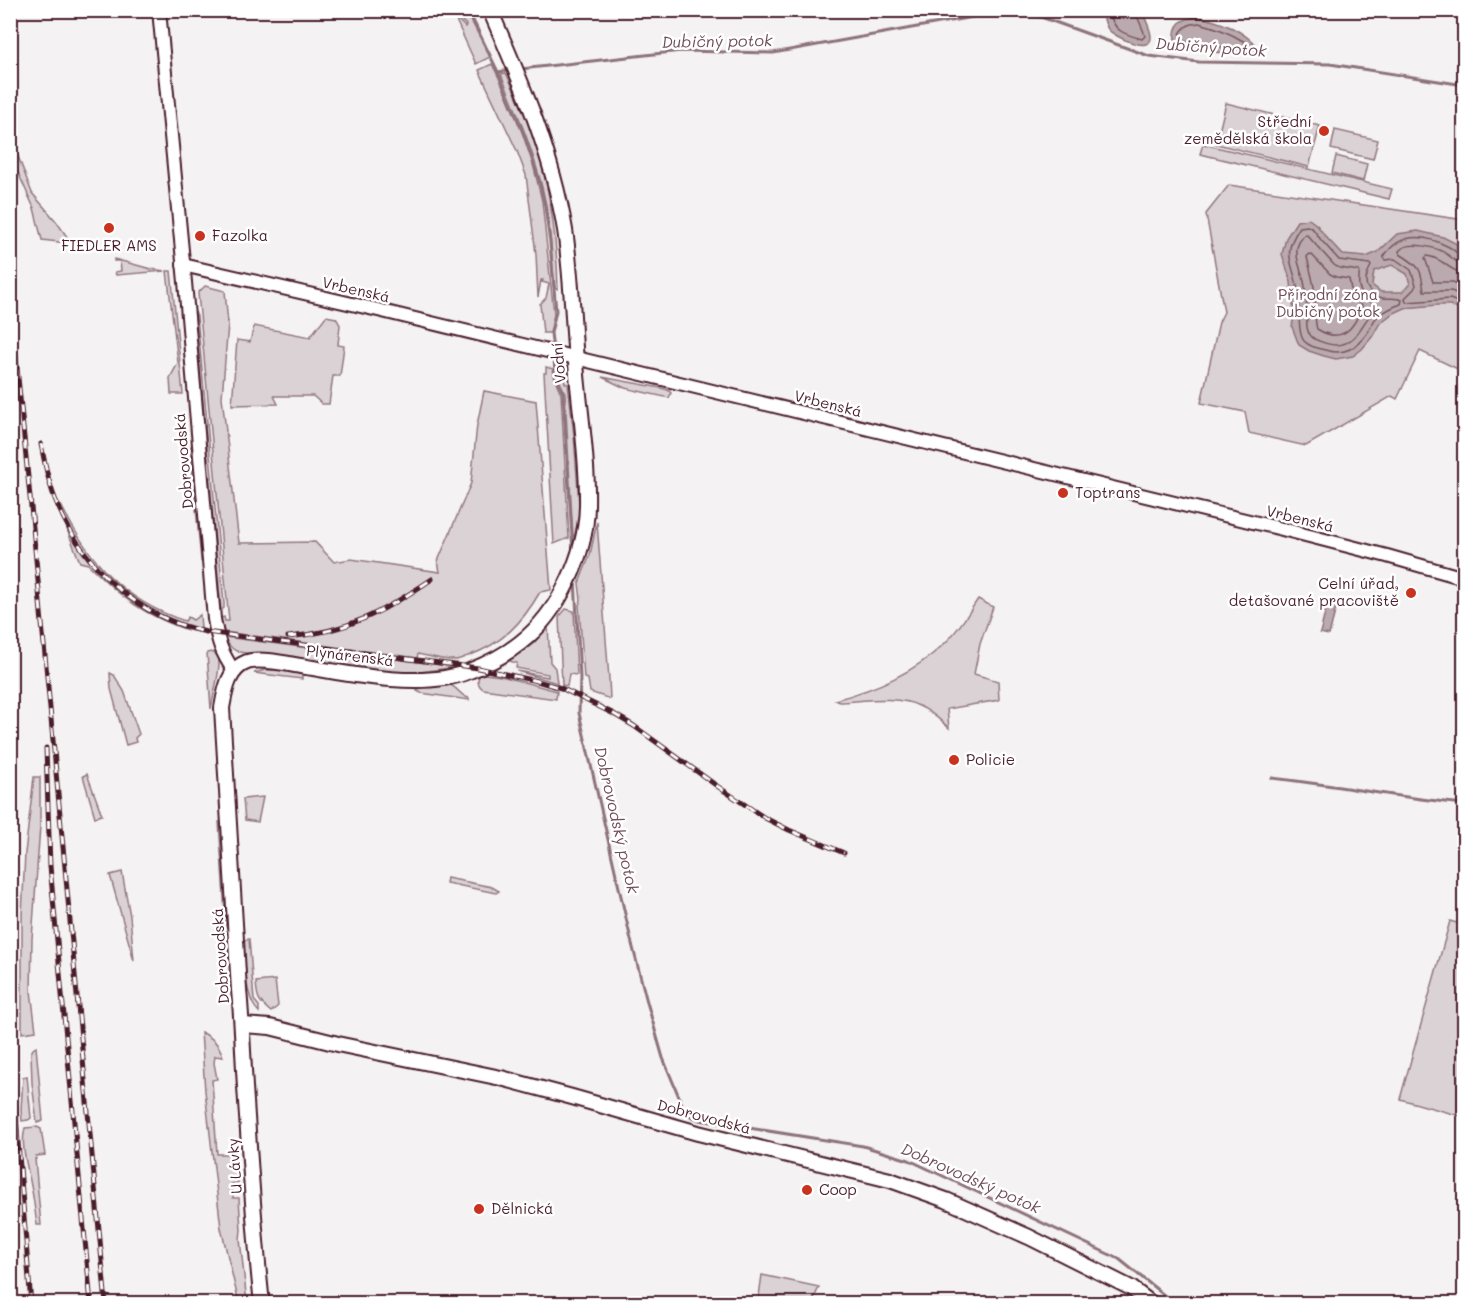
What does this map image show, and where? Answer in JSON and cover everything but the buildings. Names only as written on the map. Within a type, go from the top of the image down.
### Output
[{"type":"main road","name":"Vodní","points":[[464,674],[521,643],[559,597],[577,558],[583,538],[587,507],[568,255],[562,215],[544,146],[520,78],[490,10]]},
{"type":"main road","name":"Plynárenská","points":[[234,671],[248,662],[274,661],[375,677],[441,679],[464,674]]},
{"type":"main road","name":"Dobrovodská","points":[[234,671],[228,683],[222,708],[243,1025],[270,1027],[342,1045],[492,1076],[572,1096],[698,1133],[890,1180],[954,1204],[1029,1237],[1131,1288],[1152,1304]]},
{"type":"main road","name":"U Lávky","points":[[243,1025],[262,1304]]},
{"type":"street","name":"Dobrovodská","points":[[159,10],[214,619],[223,654],[234,671]]},
{"type":"street","name":"Vrbenská","points":[[183,265],[553,352],[1282,530],[1464,578]]},
{"type":"green space","points":[[460,11],[466,11],[490,57],[476,64],[454,16],[465,27],[466,25],[460,19],[464,15]]},
{"type":"green space","points":[[492,64],[521,129],[542,201],[554,314],[550,333],[543,333],[540,304],[546,298],[549,284],[541,280],[538,297],[536,254],[526,175],[479,70]]},
{"type":"green space","points":[[506,73],[528,121],[543,168],[552,219],[558,289],[555,288],[546,205],[538,171],[501,74]]},
{"type":"green space","points":[[1226,103],[1320,126],[1309,167],[1216,144]]},
{"type":"green space","points":[[1335,130],[1378,140],[1373,159],[1331,149]]},
{"type":"green space","points":[[10,135],[32,193],[70,241],[67,243],[42,240],[34,208],[11,157]]},
{"type":"green space","points":[[1203,144],[1392,189],[1389,199],[1200,154]]},
{"type":"green space","points":[[1336,156],[1367,164],[1363,181],[1332,173]]},
{"type":"green space","name":"Přírodní zóna Dubičný potok","points":[[1229,185],[1464,220],[1464,372],[1420,351],[1397,399],[1392,396],[1306,446],[1249,433],[1245,412],[1201,403],[1219,322],[1224,312],[1206,214]]},
{"type":"green space","points":[[114,259],[165,271],[116,275],[115,272],[121,271],[120,261],[114,261]]},
{"type":"green space","points":[[167,271],[171,271],[183,394],[171,394],[170,378],[178,363]]},
{"type":"green space","points":[[205,286],[225,291],[228,324],[222,397],[239,543],[315,542],[334,562],[351,559],[440,572],[438,561],[471,483],[477,425],[484,391],[536,401],[551,590],[540,592],[518,623],[501,639],[480,651],[458,660],[451,660],[418,654],[417,658],[224,632],[221,618],[224,617],[225,621],[229,621],[198,293]]},
{"type":"green space","points":[[195,312],[224,603],[224,608],[221,610]]},
{"type":"green space","points":[[326,316],[336,318],[340,325],[338,345],[344,346],[340,376],[333,376],[329,404],[322,404],[313,396],[274,396],[278,404],[232,405],[237,340],[250,342],[254,326],[310,337]]},
{"type":"green space","points":[[546,367],[553,369],[561,394],[569,538],[554,544],[544,373],[546,373]]},
{"type":"green space","points":[[558,370],[563,374],[565,383],[568,384],[574,436],[579,513],[573,537],[565,393]]},
{"type":"green space","points":[[602,377],[661,388],[671,393],[669,398],[625,388]]},
{"type":"green space","points":[[190,446],[194,452],[203,556],[201,560]]},
{"type":"green space","points":[[61,505],[83,544],[110,576],[143,602],[163,613],[185,621],[188,617],[193,620],[200,615],[201,628],[198,632],[178,627],[144,611],[115,590],[88,564],[80,562],[68,532]]},
{"type":"green space","points":[[597,522],[610,699],[590,692],[588,679],[584,678],[579,583],[590,555]]},
{"type":"green space","points":[[978,599],[993,607],[980,644],[974,674],[998,681],[999,700],[947,709],[949,728],[927,710],[910,703],[890,700],[839,702],[835,700],[894,679],[921,663],[950,638]]},
{"type":"green space","points":[[566,609],[574,611],[577,675],[569,674],[567,686],[562,685],[559,617]]},
{"type":"green space","points":[[548,626],[550,662],[555,668],[557,683],[517,671],[548,677],[548,674],[516,668],[517,663],[509,661],[534,643]]},
{"type":"green space","points":[[224,637],[457,667],[396,673],[239,652],[232,649]]},
{"type":"green space","points":[[207,653],[218,655],[219,660],[211,709]]},
{"type":"green space","points":[[265,670],[293,671],[302,674],[302,679],[254,673]]},
{"type":"green space","points":[[110,673],[114,675],[124,691],[139,734],[135,738],[136,742],[126,745],[111,689]]},
{"type":"green space","points":[[484,674],[501,676],[557,691],[556,699],[483,689],[478,680],[479,676]]},
{"type":"green space","points":[[446,683],[469,700],[417,691],[424,686]]},
{"type":"green space","points":[[87,774],[102,815],[95,817],[83,776]]},
{"type":"green space","points":[[34,777],[40,777],[40,826],[32,939],[31,991],[36,1031],[22,1033],[22,915],[25,853]]},
{"type":"green space","points":[[263,797],[258,822],[245,820],[243,799]]},
{"type":"green space","points":[[219,822],[221,822],[227,906],[226,928]]},
{"type":"green space","points":[[122,872],[130,916],[134,961],[110,875]]},
{"type":"green space","points":[[447,878],[492,887],[499,891],[496,893],[446,883]]},
{"type":"green space","points":[[1450,921],[1464,925],[1464,1117],[1400,1099]]},
{"type":"green space","points":[[249,939],[254,1000],[259,1006],[259,1012],[254,1007],[245,972],[243,953],[245,940]]},
{"type":"green space","points":[[275,980],[278,1006],[271,1012],[259,999],[256,982]]},
{"type":"green space","points":[[201,1032],[215,1042],[223,1057],[215,1056],[217,1079],[212,1080],[217,1154],[228,1154],[237,1162],[238,1183],[232,1184],[233,1198],[239,1198],[240,1239],[247,1303],[239,1303],[221,1228],[205,1091]]},
{"type":"green space","points":[[36,1047],[43,1121],[37,1123],[31,1053]]},
{"type":"green space","points":[[27,1076],[31,1118],[22,1121],[23,1077]]},
{"type":"green space","points":[[25,1128],[41,1129],[45,1155],[36,1156],[35,1159],[41,1225],[37,1225],[23,1142]]},
{"type":"green space","points":[[762,1275],[819,1287],[812,1303],[758,1303]]},
{"type":"water","points":[[1102,11],[1142,11],[1150,31],[1149,42],[1139,44],[1131,42],[1111,32]]},
{"type":"water","points":[[1199,17],[1232,28],[1247,37],[1259,49],[1257,52],[1248,54],[1190,51],[1182,48],[1175,42],[1177,26],[1183,20]]},
{"type":"water","points":[[1309,219],[1343,255],[1366,257],[1378,252],[1397,234],[1418,231],[1443,237],[1457,244],[1464,253],[1464,309],[1460,310],[1450,305],[1405,308],[1380,323],[1372,337],[1353,356],[1336,359],[1309,351],[1299,345],[1292,327],[1294,314],[1291,282],[1282,254],[1286,238],[1297,221]],"holes":[[[1392,265],[1407,274],[1410,284],[1402,292],[1381,292],[1372,285],[1374,271]]]},
{"type":"water","points":[[1328,601],[1337,604],[1329,635],[1320,633]]},
{"type":"waterway","name":"Dobrovodský potok","points":[[468,10],[498,72],[524,135],[539,180],[550,243],[556,311],[551,333],[553,350]]},
{"type":"waterway","name":"Dubičný potok","points":[[521,69],[681,51],[773,53],[1006,11],[1041,17],[1149,56],[1199,62],[1330,64],[1464,85]]},
{"type":"waterway","name":"Dubičný potok","points":[[498,72],[511,70]]},
{"type":"waterway","name":"Dobrovodský potok","points":[[554,357],[555,375],[563,393],[573,552]]},
{"type":"waterway","name":"Dobrovodský potok","points":[[575,579],[580,677],[579,713],[647,1002],[663,1058],[686,1114],[699,1120],[863,1146],[909,1160],[1119,1259],[1175,1304]]},
{"type":"waterway","points":[[1272,778],[1464,804]]},
{"type":"railway","points":[[10,298],[106,1304]]},
{"type":"railway","points":[[41,444],[55,498],[69,529],[83,550],[117,587],[158,615],[206,632],[478,668],[561,688],[634,726],[765,818],[844,853]]},
{"type":"railway","points":[[288,637],[347,625],[381,611],[432,579]]},
{"type":"railway","points":[[46,748],[50,866],[91,1304]]},
{"type":"railway","points":[[10,1043],[31,1304]]},
{"type":"place","name":"Střední zemědělská škola","points":[[1324,131]]},
{"type":"place","name":"FIEDLER AMS","points":[[109,228]]},
{"type":"place","name":"Fazolka","points":[[200,236]]},
{"type":"place","name":"Toptrans","points":[[1063,493]]},
{"type":"place","name":"Celní úřad, detašované pracoviště","points":[[1411,593]]},
{"type":"place","name":"Policie","points":[[954,760]]},
{"type":"place","name":"Coop","points":[[807,1190]]},
{"type":"place","name":"Dělnická","points":[[479,1209]]}]
